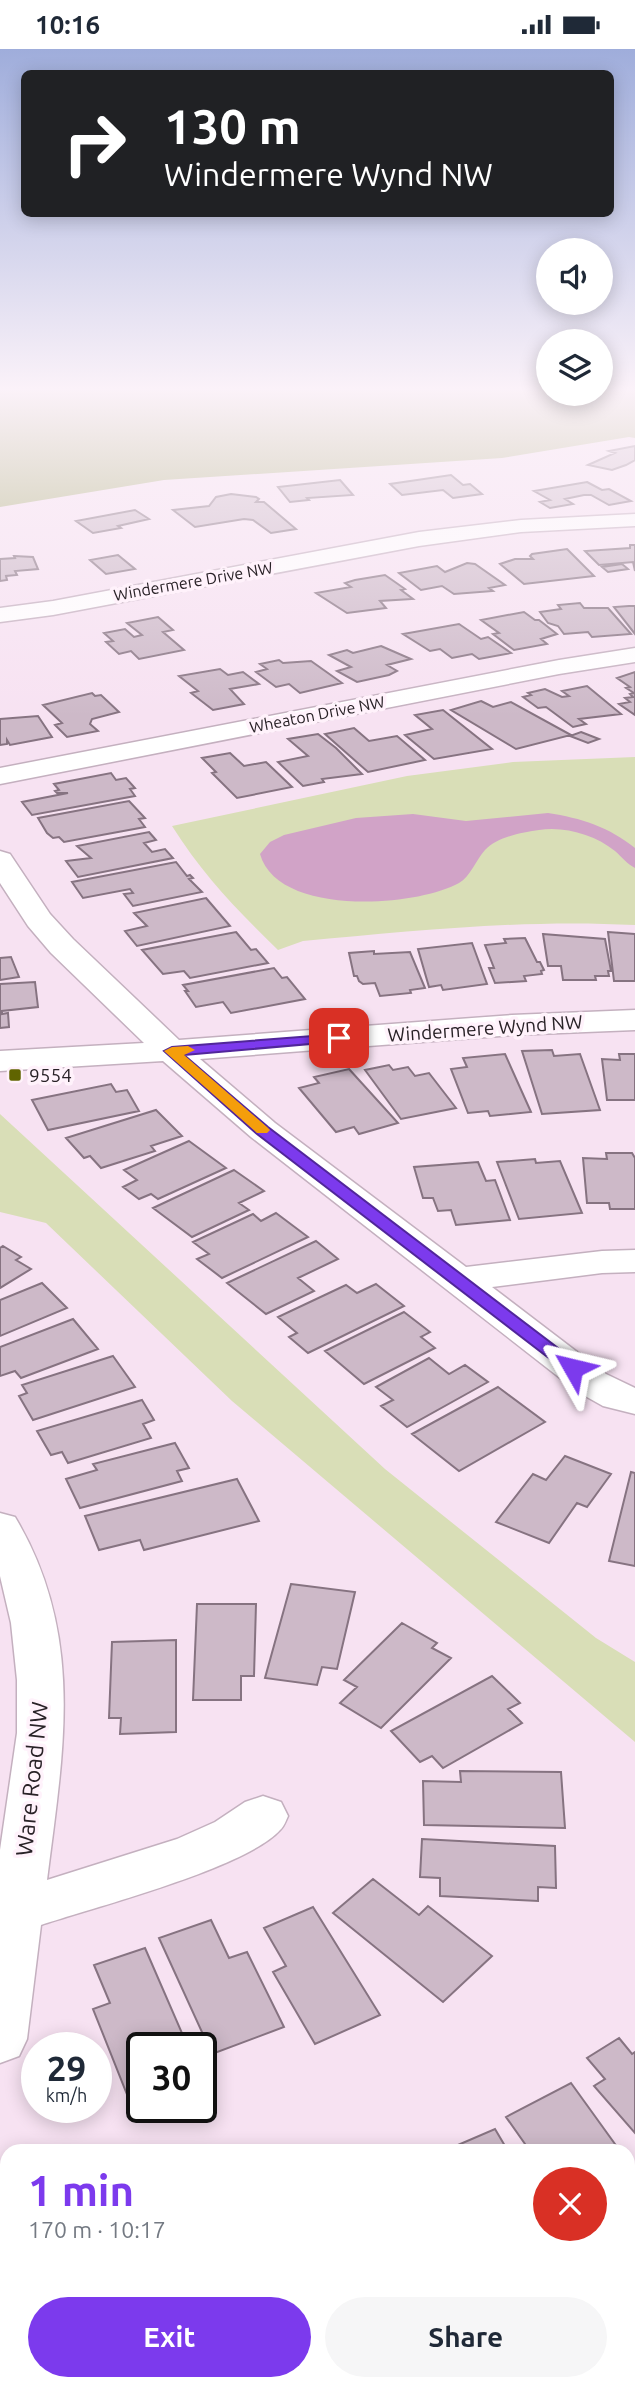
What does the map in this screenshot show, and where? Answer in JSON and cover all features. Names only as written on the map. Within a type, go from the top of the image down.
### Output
[{"type":"street","name":"Windermere Drive NW","points":[[0,615],[53,608],[419,539],[521,526],[635,520]]},
{"type":"street","name":"Wheaton Drive NW","points":[[0,776],[559,667],[635,655]]},
{"type":"street","points":[[0,860],[39,920],[62,946],[172,1051],[263,1130],[592,1383],[617,1397],[635,1401]]},
{"type":"street","name":"Windermere Wynd NW","points":[[0,1061],[512,1025],[635,1020]]},
{"type":"street","points":[[458,1280],[602,1262],[635,1261]]},
{"type":"street","name":"Ware Road NW","points":[[0,1528],[25,1586],[34,1623],[40,1680],[41,1733],[9,1914],[0,2039]]},
{"type":"street","points":[[9,1914],[193,1854],[233,1836],[263,1816]]},
{"type":"green space","points":[[0,497],[59,497],[0,507]]},
{"type":"green space","points":[[635,757],[635,925],[469,927],[303,941],[278,950],[221,891],[172,826],[407,776],[513,762]]},
{"type":"green space","points":[[0,1114],[385,1469],[596,1638],[635,1662],[635,1742],[232,1401],[46,1223],[0,1212]]},
{"type":"shaded area","points":[[548,813],[572,818],[615,834],[635,848],[635,868],[607,845],[589,836],[559,829],[539,830],[503,838],[490,845],[463,880],[438,891],[411,898],[349,901],[318,897],[292,888],[272,874],[260,854],[270,842],[284,835],[356,818],[413,814],[466,821]]},
{"type":"building","points":[[216,497],[256,497],[259,499],[256,502],[264,502],[296,529],[271,533],[253,520],[244,519],[195,527],[173,510],[209,506]]},
{"type":"building","points":[[286,497],[319,497],[307,498],[309,500],[290,502]]},
{"type":"building","points":[[545,497],[573,497],[565,499],[573,504],[550,508],[540,502],[550,500]]},
{"type":"building","points":[[595,497],[624,497],[631,501],[609,505]]},
{"type":"building","points":[[135,510],[149,519],[93,533],[76,521]]},
{"type":"building","points":[[630,545],[635,545],[635,571],[633,562],[599,565],[585,551],[630,548]]},
{"type":"building","points":[[567,549],[594,576],[524,584],[500,564],[515,559],[533,559],[530,556],[532,554]]},
{"type":"building","points":[[118,555],[135,569],[106,574],[90,560]]},
{"type":"building","points":[[14,556],[33,557],[38,569],[15,571],[17,575],[6,576],[7,580],[0,581],[0,559],[15,558]]},
{"type":"building","points":[[467,563],[475,564],[505,585],[489,588],[493,591],[454,594],[442,586],[421,590],[399,573],[437,566],[445,572]]},
{"type":"building","points":[[622,564],[628,569],[608,572],[602,567]]},
{"type":"building","points":[[385,575],[405,589],[401,590],[413,599],[380,601],[386,608],[347,613],[316,593],[351,587],[345,583]]},
{"type":"building","points":[[580,603],[584,608],[608,608],[631,634],[592,637],[588,632],[564,634],[558,626],[548,623],[540,612],[561,609],[558,605]]},
{"type":"building","points":[[635,606],[635,634],[614,607]]},
{"type":"building","points":[[524,612],[557,634],[541,639],[547,644],[514,650],[493,634],[499,633],[481,620]]},
{"type":"building","points":[[158,617],[173,630],[163,632],[184,650],[139,659],[131,651],[119,654],[106,642],[113,641],[104,633],[125,629],[134,637],[142,635],[127,623]]},
{"type":"building","points":[[459,624],[481,639],[488,637],[511,653],[479,659],[472,654],[452,658],[440,649],[430,651],[403,634]]},
{"type":"building","points":[[381,646],[411,659],[387,665],[397,671],[389,675],[357,682],[337,671],[351,667],[329,655],[347,650],[353,653]]},
{"type":"building","points":[[279,660],[283,663],[311,661],[342,683],[300,693],[289,684],[276,687],[256,672],[267,669],[260,664]]},
{"type":"building","points":[[220,669],[228,675],[243,672],[259,684],[230,689],[244,704],[213,710],[191,693],[198,691],[179,676]]},
{"type":"building","points":[[635,672],[635,715],[619,704],[630,702],[625,698],[633,697],[630,694],[634,693],[617,678]]},
{"type":"building","points":[[587,686],[621,714],[579,719],[586,724],[573,727],[546,707],[538,708],[523,697],[545,689],[562,697],[569,696],[562,691]]},
{"type":"building","points":[[92,693],[95,696],[101,695],[119,712],[92,719],[90,724],[98,731],[67,737],[55,725],[62,723],[43,705]]},
{"type":"building","points":[[481,701],[493,707],[511,702],[571,735],[516,749],[451,710]]},
{"type":"building","points":[[443,710],[492,749],[434,759],[405,735],[432,729],[415,715]]},
{"type":"building","points":[[38,716],[52,737],[10,745],[7,740],[7,744],[0,745],[0,719]]},
{"type":"building","points":[[354,728],[369,741],[397,736],[425,760],[368,772],[325,734]]},
{"type":"building","points":[[581,732],[599,739],[588,743],[570,736]]},
{"type":"building","points":[[318,734],[362,774],[322,779],[324,782],[303,786],[278,762],[308,756],[288,739]]},
{"type":"building","points":[[230,753],[244,766],[266,762],[292,787],[237,798],[212,773],[216,772],[202,758]]},
{"type":"building","points":[[111,773],[116,780],[126,778],[135,788],[130,789],[135,796],[32,815],[22,802],[68,793],[57,793],[55,791],[59,790],[54,784]]},
{"type":"building","points":[[129,801],[145,818],[139,819],[145,827],[64,842],[47,833],[38,818]]},
{"type":"building","points":[[149,832],[156,840],[144,843],[152,852],[165,849],[173,858],[78,877],[66,861],[91,858],[77,846]]},
{"type":"building","points":[[176,862],[187,876],[193,878],[189,879],[202,892],[133,906],[124,894],[133,893],[130,889],[83,898],[72,882]]},
{"type":"building","points":[[206,898],[230,926],[137,946],[125,931],[147,926],[134,913]]},
{"type":"building","points":[[236,932],[251,950],[256,949],[268,963],[190,978],[184,971],[163,974],[142,950]]},
{"type":"building","points":[[608,932],[635,934],[635,981],[614,981]]},
{"type":"building","points":[[543,934],[605,939],[611,971],[608,971],[609,976],[595,976],[596,980],[563,980],[561,966],[548,966]]},
{"type":"building","points":[[525,938],[544,970],[541,971],[542,974],[524,976],[526,981],[495,983],[489,968],[494,968],[485,945],[506,943],[504,939]]},
{"type":"building","points":[[472,943],[487,984],[443,990],[441,985],[429,987],[418,949]]},
{"type":"building","points":[[374,951],[374,954],[410,952],[425,988],[410,990],[411,993],[380,996],[375,983],[363,984],[354,976],[349,953]]},
{"type":"building","points":[[11,957],[19,977],[0,980],[0,958]]},
{"type":"building","points":[[274,968],[282,978],[287,977],[305,999],[231,1013],[223,1002],[196,1007],[183,985]]},
{"type":"building","points":[[35,982],[38,1007],[2,1011],[2,1014],[8,1013],[9,1027],[0,1028],[0,984]]},
{"type":"building","points":[[552,1050],[554,1056],[580,1054],[600,1110],[542,1114],[522,1051]]},
{"type":"building","points":[[505,1054],[531,1112],[490,1116],[488,1111],[468,1113],[451,1069],[467,1067],[463,1058]]},
{"type":"building","points":[[619,1054],[635,1054],[635,1100],[607,1100],[602,1059],[620,1060]]},
{"type":"building","points":[[389,1065],[393,1070],[408,1067],[415,1076],[429,1073],[456,1108],[401,1119],[365,1070]]},
{"type":"building","points":[[349,1069],[398,1123],[359,1134],[354,1127],[336,1132],[299,1088],[319,1083],[314,1077]]},
{"type":"building","points":[[111,1084],[116,1092],[127,1090],[139,1111],[48,1130],[32,1100]]},
{"type":"building","points":[[156,1110],[182,1136],[151,1146],[155,1151],[101,1168],[90,1156],[84,1158],[66,1138]]},
{"type":"building","points":[[189,1141],[226,1168],[158,1199],[151,1194],[139,1199],[123,1187],[137,1180],[124,1170]]},
{"type":"building","points":[[606,1153],[632,1153],[635,1158],[635,1209],[610,1209],[609,1203],[587,1203],[583,1158],[607,1159]]},
{"type":"building","points":[[535,1159],[536,1163],[560,1161],[582,1213],[519,1219],[497,1162]]},
{"type":"building","points":[[478,1162],[486,1181],[495,1180],[510,1220],[456,1225],[451,1210],[438,1211],[433,1198],[423,1198],[414,1167]]},
{"type":"building","points":[[234,1170],[264,1191],[239,1203],[249,1210],[192,1237],[153,1208]]},
{"type":"building","points":[[276,1213],[308,1237],[222,1278],[197,1259],[209,1254],[193,1242],[253,1214],[261,1221]]},
{"type":"building","points":[[316,1241],[338,1259],[298,1278],[314,1291],[266,1314],[227,1283]]},
{"type":"building","points":[[3,1246],[21,1257],[16,1260],[31,1269],[0,1288],[0,1248]]},
{"type":"building","points":[[42,1283],[67,1308],[0,1336],[0,1300]]},
{"type":"building","points":[[376,1284],[404,1306],[308,1353],[289,1337],[297,1333],[278,1317],[346,1285],[357,1293]]},
{"type":"building","points":[[404,1312],[430,1332],[421,1337],[435,1348],[364,1384],[325,1351]]},
{"type":"building","points":[[73,1319],[98,1349],[21,1378],[15,1371],[0,1376],[0,1347]]},
{"type":"building","points":[[113,1356],[135,1387],[33,1420],[19,1396],[27,1393],[22,1385]]},
{"type":"building","points":[[429,1358],[449,1374],[465,1365],[488,1382],[407,1427],[381,1406],[393,1400],[376,1387]]},
{"type":"building","points":[[498,1387],[545,1422],[459,1471],[412,1434]]},
{"type":"building","points":[[142,1400],[154,1420],[143,1424],[151,1438],[68,1463],[62,1452],[51,1455],[37,1431]]},
{"type":"building","points":[[175,1443],[189,1468],[177,1471],[182,1481],[80,1508],[66,1479],[97,1470],[93,1464]]},
{"type":"building","points":[[565,1456],[611,1474],[587,1507],[577,1503],[549,1543],[496,1522],[533,1474],[546,1480]]},
{"type":"building","points":[[631,1472],[635,1473],[635,1566],[609,1561]]},
{"type":"building","points":[[237,1479],[259,1521],[144,1550],[140,1540],[99,1550],[85,1516]]},
{"type":"building","points":[[291,1584],[355,1592],[337,1669],[322,1667],[317,1685],[265,1678]]},
{"type":"building","points":[[197,1604],[256,1604],[254,1676],[241,1676],[241,1700],[193,1700]]},
{"type":"building","points":[[402,1623],[437,1643],[432,1648],[451,1658],[381,1728],[340,1703],[357,1687],[344,1680]]},
{"type":"building","points":[[176,1640],[176,1732],[120,1734],[121,1718],[109,1718],[112,1642]]},
{"type":"building","points":[[492,1676],[520,1703],[508,1709],[522,1723],[443,1768],[432,1756],[420,1762],[391,1731]]},
{"type":"building","points":[[460,1771],[561,1772],[565,1828],[424,1825],[423,1781],[461,1782]]},
{"type":"building","points":[[422,1839],[555,1846],[556,1888],[538,1887],[538,1901],[440,1896],[440,1878],[420,1877]]},
{"type":"building","points":[[373,1879],[419,1915],[428,1906],[492,1956],[443,2002],[333,1913]]},
{"type":"building","points":[[313,1907],[380,2015],[315,2044],[273,1972],[286,1966],[264,1928]]},
{"type":"building","points":[[211,1920],[229,1958],[247,1952],[284,2027],[217,2052],[217,2032],[202,2032],[159,1938]]},
{"type":"building","points":[[145,1948],[181,2032],[126,2032],[126,2092],[112,2057],[112,2032],[102,2032],[93,2009],[110,2003],[94,1965]]},
{"type":"building","points":[[619,2038],[632,2054],[635,2052],[635,2133],[594,2086],[605,2079],[587,2058]]},
{"type":"building","points":[[571,2083],[615,2144],[525,2144],[506,2117]]},
{"type":"building","points":[[495,2129],[504,2144],[460,2144]]},
{"type":"slow traffic","points":[[188,1050],[172,1051],[262,1130]]},
{"type":"place","name":"9554","points":[[15,1075]]},
{"type":"route","points":[[339,1038],[172,1051],[263,1130],[573,1368]]}]
